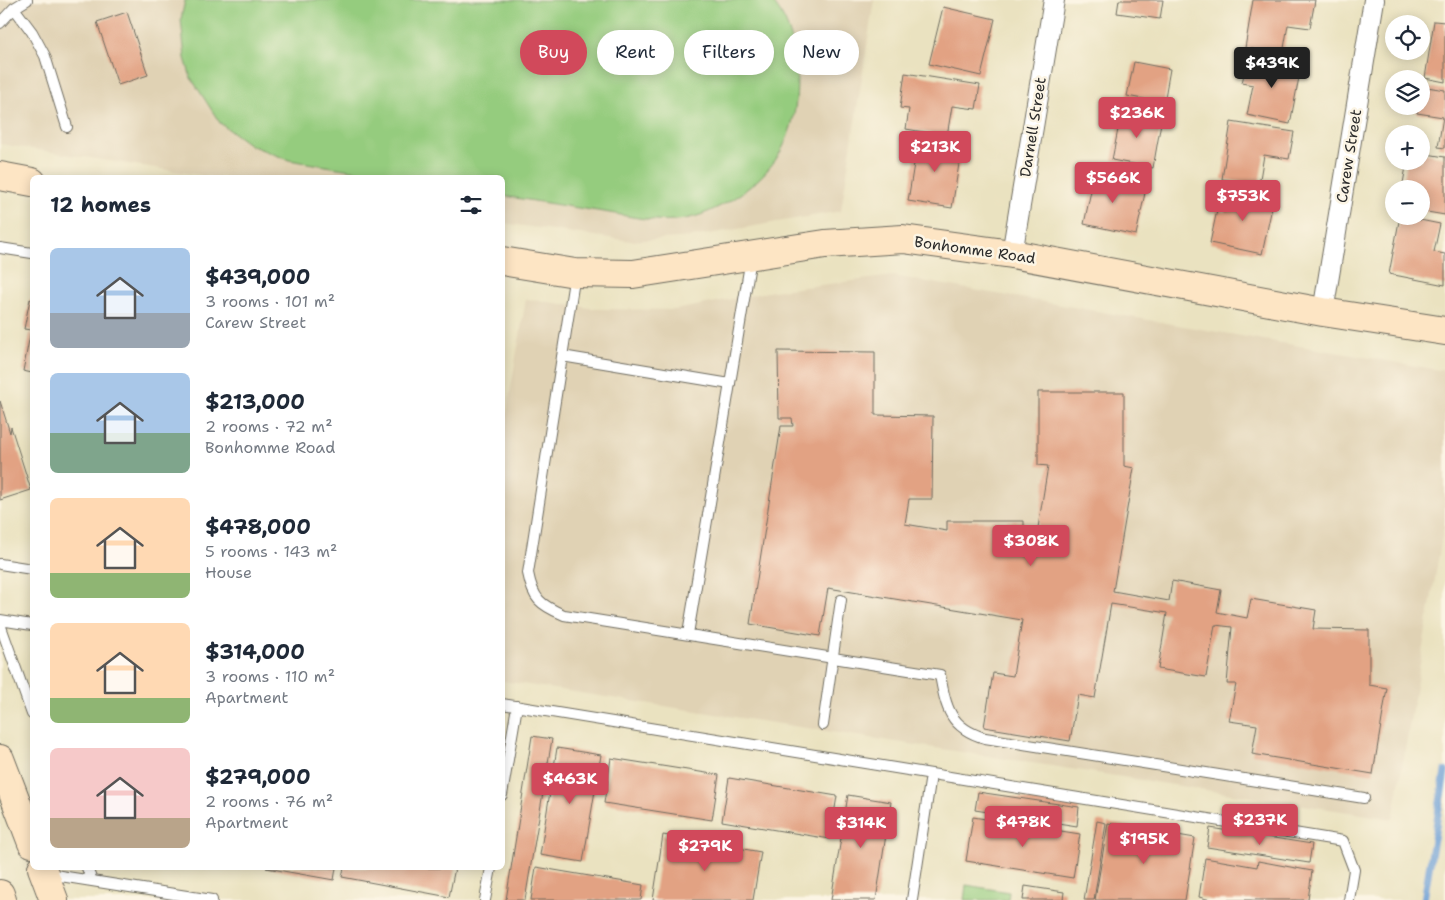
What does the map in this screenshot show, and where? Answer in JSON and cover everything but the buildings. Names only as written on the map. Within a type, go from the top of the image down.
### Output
[{"type":"street","name":"Darnell Street","points":[[1012,254],[1054,0]]},
{"type":"street","name":"Carew Street","points":[[1323,312],[1374,0]]},
{"type":"street","points":[[0,176],[30,182]]},
{"type":"street","name":"Bonhomme Road","points":[[505,261],[575,273],[633,274],[825,244],[903,239],[1012,254],[1323,312],[1445,331]]},
{"type":"street","points":[[0,759],[30,838]]},
{"type":"street","points":[[44,870],[54,900]]},
{"type":"street","points":[[0,894],[2,900]]},
{"type":"lane","points":[[0,23],[14,8],[27,0]]},
{"type":"lane","points":[[14,8],[32,32],[45,56],[67,127]]},
{"type":"lane","points":[[0,248],[30,253]]},
{"type":"lane","points":[[688,634],[751,257]]},
{"type":"lane","points":[[575,273],[528,573],[531,588],[538,601],[564,614],[940,675],[945,702],[953,718],[968,733],[985,738],[1364,798]]},
{"type":"lane","points":[[562,356],[730,384]]},
{"type":"lane","points":[[0,564],[30,569]]},
{"type":"lane","points":[[823,725],[841,600]]},
{"type":"lane","points":[[0,620],[30,625]]},
{"type":"lane","points":[[0,624],[30,708]]},
{"type":"lane","points":[[505,704],[1343,842],[1354,870],[1350,900]]},
{"type":"lane","points":[[505,777],[517,706]]},
{"type":"lane","points":[[912,900],[931,774]]},
{"type":"lane","points":[[44,870],[92,881],[212,900]]},
{"type":"lane","points":[[89,870],[92,881]]},
{"type":"lane","points":[[485,900],[490,870]]},
{"type":"shaded area","points":[[0,0],[874,0],[841,211],[691,237],[631,241],[505,223],[505,175],[200,175],[0,144]]},
{"type":"shaded area","points":[[893,276],[1445,371],[1445,520],[1393,819],[505,681],[505,421],[526,299],[598,309],[675,310],[773,291]]},
{"type":"green space","points":[[185,0],[771,0],[779,10],[788,30],[784,30],[784,75],[797,75],[797,88],[791,127],[780,153],[762,176],[728,202],[701,215],[676,220],[658,220],[505,196],[505,175],[381,175],[289,160],[250,145],[220,123],[191,78],[185,58],[181,19]]},
{"type":"green space","points":[[966,885],[1009,892],[1008,900],[964,900]]},
{"type":"waterway","points":[[1424,900],[1445,771]]}]
